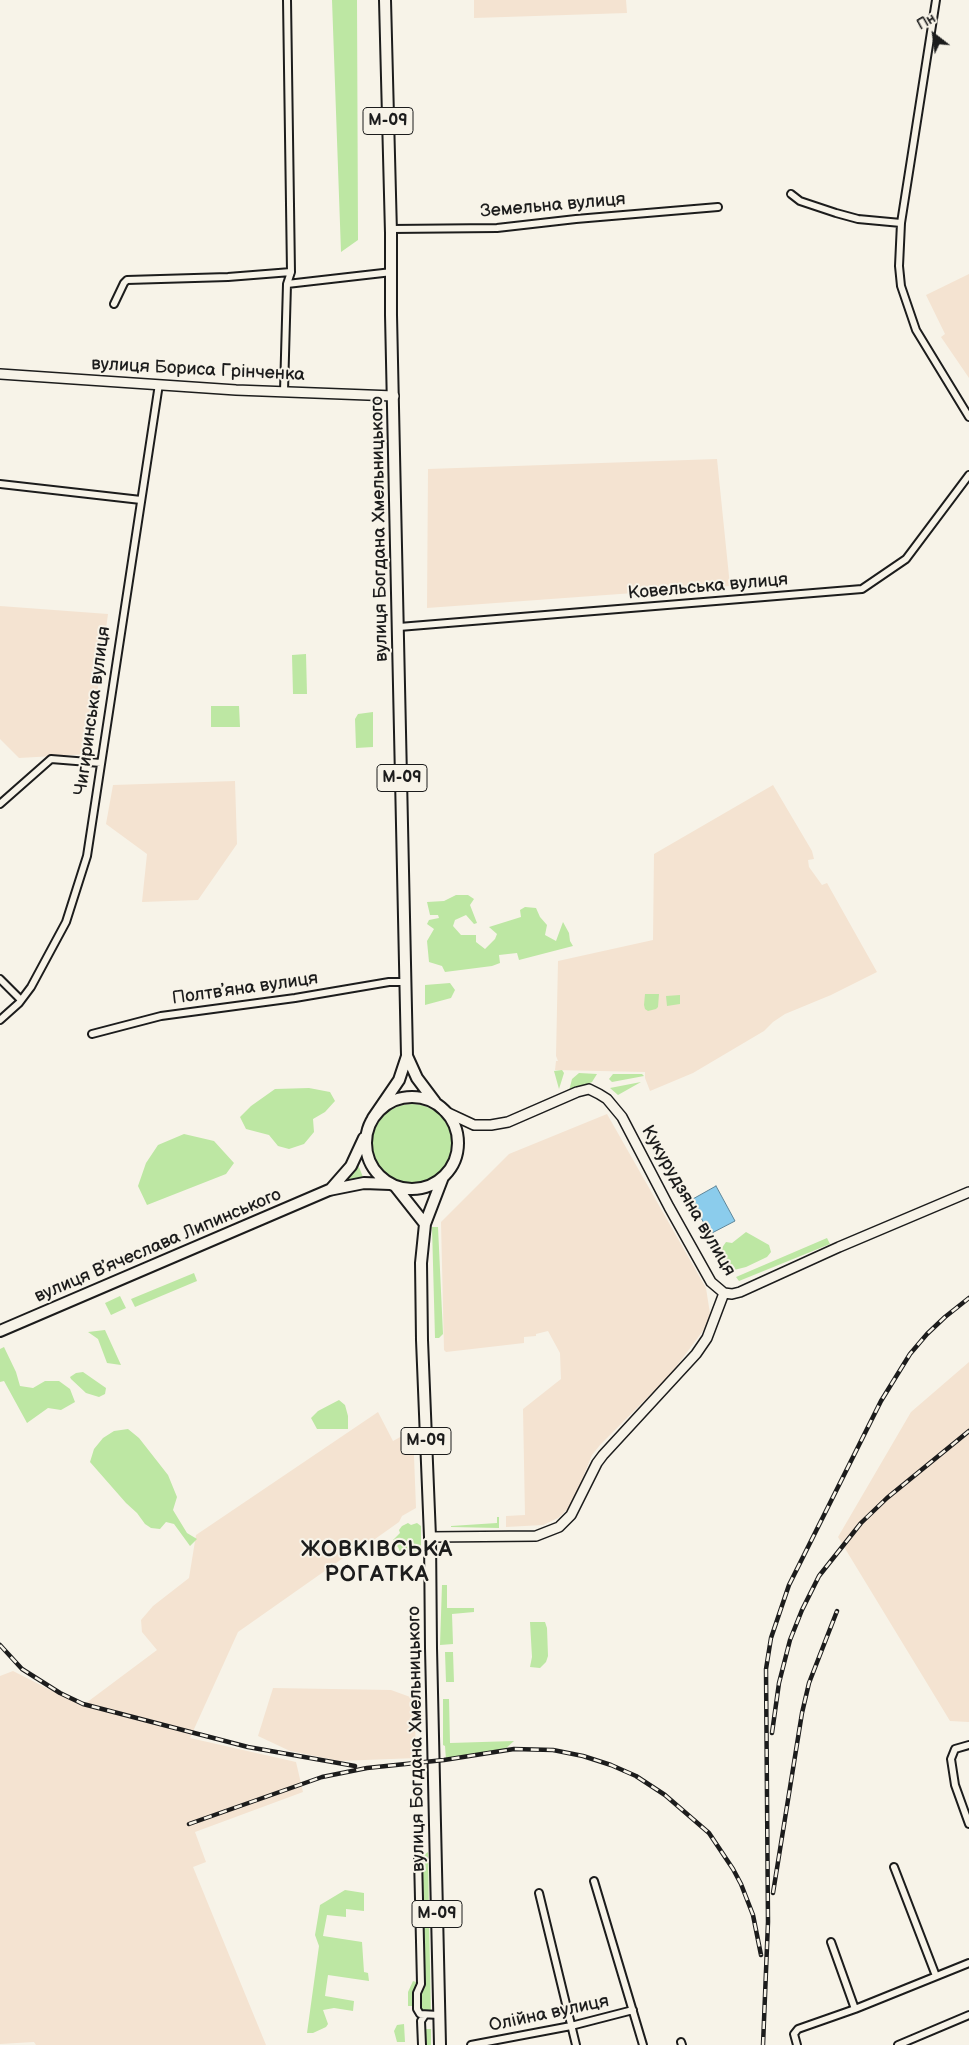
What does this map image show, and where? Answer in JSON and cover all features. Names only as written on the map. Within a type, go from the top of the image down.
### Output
[{"type":"main road","name":"вулиця Богдана Хмельницького","points":[[373,1118],[399,1080],[407,1056],[385,0]]},
{"type":"main road","name":"вулиця Бориса Грінченка","points":[[0,374],[394,396]]},
{"type":"main road","name":"вулиця Богдана Хмельницького","points":[[407,1056],[417,1078],[442,1108]]},
{"type":"main road","name":"Кукурудзяна вулиця","points":[[442,1108],[474,1124],[491,1125],[508,1122],[576,1092],[589,1090],[607,1099],[622,1118],[669,1208],[712,1282],[724,1293],[740,1292],[839,1247],[969,1192]]},
{"type":"main road","points":[[373,1118],[388,1104],[409,1097],[419,1098],[442,1108]]},
{"type":"main road","name":"М-09","points":[[442,1108],[454,1124],[458,1140],[454,1162],[443,1177]]},
{"type":"main road","name":"М-09","points":[[373,1118],[367,1133],[367,1153],[370,1162],[375,1171],[393,1185],[425,1224]]},
{"type":"main road","name":"вулиця Вʼячеслава Липинського","points":[[329,1190],[351,1166],[367,1133]]},
{"type":"main road","name":"вулиця Богдана Хмельницького","points":[[440,2045],[430,1537],[421,1263],[425,1224],[443,1177]]},
{"type":"main road","points":[[393,1185],[405,1189],[421,1188],[435,1183],[443,1177]]},
{"type":"main road","name":"вулиця Вʼячеслава Липинського","points":[[0,1331],[329,1190],[364,1183],[393,1185]]},
{"type":"main road","points":[[430,1537],[536,1536],[559,1527],[572,1515],[597,1463],[603,1455],[696,1354],[707,1338],[724,1293]]},
{"type":"street","points":[[936,0],[901,223],[899,266],[901,286],[916,330],[969,417]]},
{"type":"street","points":[[284,391],[287,284],[291,272],[287,2]]},
{"type":"street","points":[[791,194],[800,201],[858,219],[901,223]]},
{"type":"street","name":"Земельна вулиця","points":[[391,229],[497,228],[718,207]]},
{"type":"street","points":[[114,304],[124,282],[127,280],[228,277],[291,272]]},
{"type":"street","points":[[287,284],[392,272]]},
{"type":"street","name":"Чигиринська вулиця","points":[[0,1020],[31,987],[66,922],[87,856],[159,384]]},
{"type":"street","name":"Ковельська вулиця","points":[[399,627],[862,589],[906,559],[969,475]]},
{"type":"street","points":[[0,484],[140,500]]},
{"type":"street","points":[[0,804],[51,760],[101,763]]},
{"type":"street","points":[[0,979],[20,1000]]},
{"type":"street","name":"Полтвʼяна вулиця","points":[[92,1034],[161,1016],[295,998],[389,982],[405,982]]},
{"type":"street","points":[[969,1745],[955,1749],[952,1760],[954,1785],[969,1824]]},
{"type":"street","points":[[418,1857],[421,1984],[417,1993],[417,2009],[420,2014],[439,2015]]},
{"type":"street","points":[[894,1867],[936,1976]]},
{"type":"street","points":[[594,1881],[643,2045]]},
{"type":"street","points":[[539,1893],[576,2045]]},
{"type":"street","points":[[831,1942],[855,2009]]},
{"type":"street","points":[[797,2045],[794,2034],[798,2029],[855,2009],[969,1962]]},
{"type":"street","name":"Олійна вулиця","points":[[471,2045],[512,2042],[633,2010]]},
{"type":"street","points":[[422,2045],[421,2021],[425,2015]]},
{"type":"street","points":[[898,2045],[969,2015]]},
{"type":"shaded area","points":[[474,0],[626,0],[627,13],[474,18]]},
{"type":"shaded area","points":[[969,274],[969,378],[941,337],[945,334],[926,295]]},
{"type":"shaded area","points":[[717,459],[730,586],[427,608],[428,469]]},
{"type":"shaded area","points":[[0,606],[108,614],[89,754],[19,758],[0,739]]},
{"type":"shaded area","points":[[235,781],[237,844],[198,900],[142,902],[147,854],[106,824],[113,785]]},
{"type":"shaded area","points":[[773,785],[812,851],[814,859],[808,860],[809,867],[822,885],[827,883],[877,972],[831,995],[785,1014],[764,1031],[693,1073],[650,1091],[645,1078],[645,1072],[555,1070],[556,1061],[558,1061],[556,1056],[558,961],[653,940],[654,854]]},
{"type":"shaded area","points":[[607,1114],[706,1288],[711,1320],[670,1375],[592,1455],[572,1505],[558,1518],[543,1525],[506,1527],[506,1516],[525,1515],[523,1409],[561,1379],[560,1353],[548,1331],[536,1334],[536,1336],[524,1337],[524,1343],[446,1352],[444,1350],[441,1222],[509,1154]]},
{"type":"shaded area","points":[[969,1362],[969,1722],[950,1721],[838,1537],[911,1412]]},
{"type":"shaded area","points":[[378,1412],[393,1441],[413,1430],[416,1508],[402,1516],[399,1522],[368,1544],[366,1542],[238,1632],[190,1738],[296,1762],[303,1792],[195,1832],[206,1862],[193,1867],[266,2045],[36,2045],[34,2042],[0,2044],[0,1676],[13,1671],[82,1706],[157,1650],[142,1632],[141,1620],[153,1606],[189,1578],[196,1535]]},
{"type":"shaded area","points":[[273,1688],[391,1690],[413,1698],[417,1758],[339,1761],[290,1751],[258,1736]]},
{"type":"green space","points":[[332,0],[357,0],[358,240],[341,252]]},
{"type":"green space","points":[[306,654],[307,694],[293,694],[292,655]]},
{"type":"green space","points":[[211,706],[239,706],[240,727],[211,727]]},
{"type":"green space","points":[[373,712],[373,747],[356,748],[355,719],[358,714]]},
{"type":"green space","points":[[456,895],[468,895],[474,899],[470,905],[477,923],[474,924],[466,915],[455,920],[453,926],[461,935],[476,935],[476,942],[485,949],[495,939],[497,934],[489,927],[521,917],[520,910],[525,907],[536,908],[540,917],[547,925],[545,935],[556,941],[563,922],[573,946],[519,960],[517,953],[499,955],[500,963],[492,966],[445,972],[442,966],[429,962],[427,941],[434,929],[427,924],[429,920],[439,918],[438,915],[430,915],[427,902],[444,901]]},
{"type":"green space","points":[[450,983],[455,990],[451,998],[425,1005],[425,985]]},
{"type":"green space","points":[[645,994],[659,994],[658,1007],[656,1009],[648,1011],[645,1009]]},
{"type":"green space","points":[[680,995],[680,1004],[667,1006],[666,996]]},
{"type":"green space","points":[[562,1070],[564,1073],[559,1089],[554,1071]]},
{"type":"green space","points":[[579,1073],[597,1074],[592,1082],[569,1091],[572,1079]]},
{"type":"green space","points":[[613,1074],[642,1074],[644,1076],[612,1082],[609,1079]]},
{"type":"green space","points":[[641,1082],[618,1095],[610,1088]]},
{"type":"green space","points":[[309,1088],[330,1092],[335,1101],[325,1112],[313,1119],[314,1132],[304,1144],[289,1149],[278,1146],[269,1135],[246,1129],[240,1117],[251,1106],[275,1089]]},
{"type":"green space","points":[[412,1104],[434,1111],[440,1116],[451,1136],[452,1144],[445,1166],[440,1172],[420,1183],[412,1184],[390,1177],[384,1172],[373,1152],[372,1144],[379,1122],[384,1116],[404,1105]]},
{"type":"green space","points":[[184,1134],[214,1141],[234,1163],[226,1174],[147,1205],[138,1186],[146,1163],[158,1145]]},
{"type":"green space","points":[[357,1162],[363,1177],[343,1182]]},
{"type":"green space","points":[[432,1227],[438,1227],[443,1334],[439,1338],[435,1338]]},
{"type":"green space","points":[[746,1232],[769,1245],[771,1252],[767,1257],[746,1267],[734,1270],[721,1266],[717,1255],[726,1242],[732,1243]]},
{"type":"green space","points":[[827,1238],[830,1244],[739,1281],[736,1277]]},
{"type":"green space","points":[[194,1273],[197,1281],[135,1307],[131,1299]]},
{"type":"green space","points":[[120,1296],[126,1308],[111,1315],[105,1303]]},
{"type":"green space","points":[[105,1330],[121,1365],[107,1363],[98,1339],[88,1332]]},
{"type":"green space","points":[[4,1347],[16,1372],[20,1386],[33,1388],[45,1381],[59,1381],[70,1389],[75,1402],[61,1410],[48,1408],[27,1423],[4,1381],[0,1382],[0,1349]]},
{"type":"green space","points":[[83,1372],[106,1388],[105,1394],[99,1397],[86,1393],[70,1377],[76,1373]]},
{"type":"green space","points":[[339,1400],[345,1405],[348,1416],[348,1429],[317,1429],[311,1418],[318,1411]]},
{"type":"green space","points":[[128,1429],[139,1438],[168,1475],[177,1497],[173,1510],[187,1533],[197,1539],[190,1546],[174,1524],[166,1522],[160,1529],[151,1528],[145,1524],[90,1462],[94,1449],[103,1438],[114,1431]]},
{"type":"green space","points":[[497,1517],[499,1517],[499,1528],[451,1527],[497,1523]]},
{"type":"green space","points":[[408,1523],[411,1525],[417,1523],[421,1526],[421,1551],[412,1553],[400,1552],[393,1540],[400,1533],[399,1530],[402,1526]]},
{"type":"green space","points":[[442,1585],[447,1585],[447,1608],[474,1608],[474,1612],[452,1614],[453,1644],[440,1645]]},
{"type":"green space","points":[[530,1622],[545,1622],[547,1628],[548,1656],[546,1662],[540,1668],[530,1667],[532,1657]]},
{"type":"green space","points":[[445,1652],[453,1652],[454,1682],[446,1682]]},
{"type":"green space","points":[[443,1699],[449,1699],[450,1743],[514,1741],[504,1750],[446,1760],[445,1746],[443,1745]]},
{"type":"green space","points":[[428,1852],[429,1915],[420,1915],[418,1860]]},
{"type":"green space","points":[[345,1890],[364,1893],[364,1911],[346,1909],[346,1917],[327,1915],[323,1936],[362,1942],[364,1972],[368,1973],[369,1981],[328,1975],[325,1996],[354,2001],[353,2011],[334,2008],[323,2010],[328,2024],[326,2027],[313,2033],[307,2033],[319,1946],[315,1935],[320,1905]]},
{"type":"green space","points":[[420,1919],[429,1919],[431,2015],[420,2014],[417,2007],[421,1984]]},
{"type":"green space","points":[[413,1981],[419,1983],[415,2006],[408,2006],[408,1992]]},
{"type":"green space","points":[[404,2024],[405,2042],[397,2042],[394,2031],[397,2025]]},
{"type":"green space","points":[[424,2029],[431,2029],[431,2045],[425,2045]]},
{"type":"water","points":[[716,1186],[735,1221],[710,1234],[691,1200]]},
{"type":"railway","points":[[763,2045],[768,1922],[766,1669],[771,1638],[789,1585],[881,1401],[910,1354],[927,1334],[969,1298]]},
{"type":"railway","points":[[772,1733],[779,1683],[790,1640],[819,1576],[861,1523],[887,1498],[969,1431]]},
{"type":"railway","points":[[773,1893],[802,1713],[809,1683],[837,1611]]},
{"type":"railway","points":[[0,1645],[22,1669],[60,1693],[83,1704],[248,1747],[355,1766]]},
{"type":"railway","points":[[189,1824],[322,1777],[367,1768],[444,1760],[514,1749],[553,1750],[583,1756],[636,1776],[665,1795],[709,1833],[741,1884],[753,1915],[761,1955]]},
{"type":"district","name":"ЖОВКІВСЬКА РОГАТКА","points":[[377,1562]]}]
